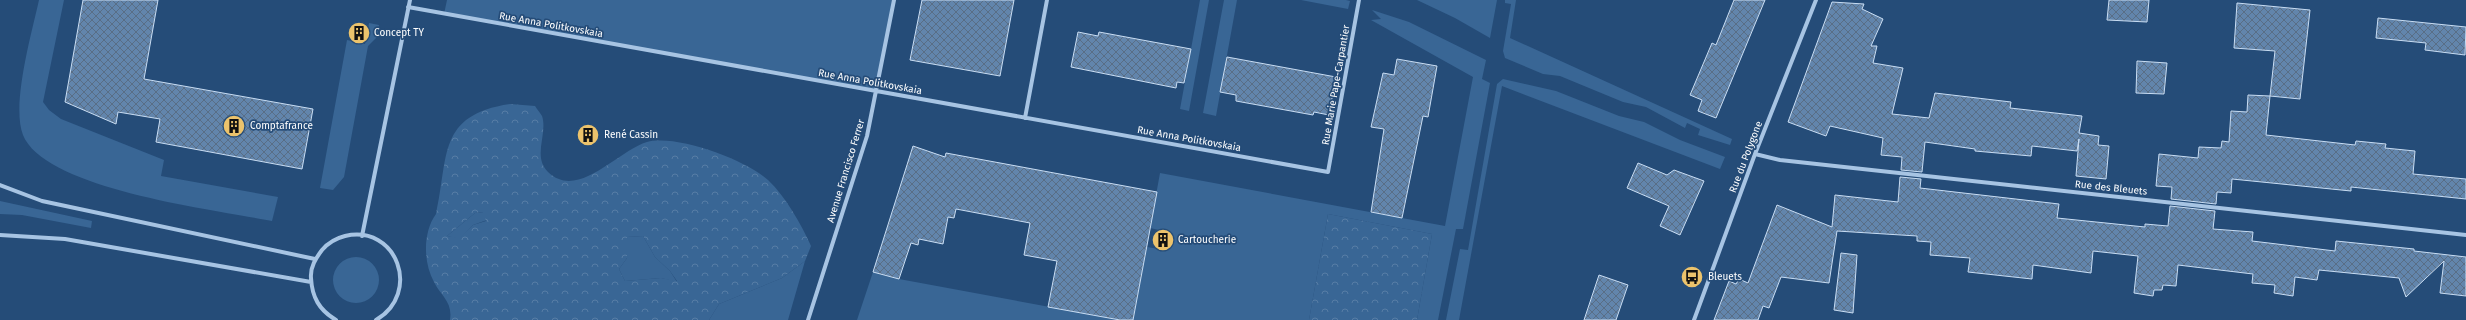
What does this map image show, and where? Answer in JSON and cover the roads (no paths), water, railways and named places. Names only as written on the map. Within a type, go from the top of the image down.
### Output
[{"type":"street","points":[[362,236],[410,0]]},
{"type":"street","name":"Avenue Francisco Ferrer","points":[[808,320],[867,136],[894,0]]},
{"type":"street","points":[[1025,118],[1047,0]]},
{"type":"street","name":"Rue Marie Pape-Carpantier","points":[[1328,172],[1359,0]]},
{"type":"street","name":"Rue du Polygone","points":[[1694,320],[1755,154],[1816,0]]},
{"type":"street","name":"Rue Anna Politkovskaia","points":[[408,7],[1328,172]]},
{"type":"street","name":"Rue des Bleuets","points":[[1755,154],[1788,161],[2466,235]]},
{"type":"street","points":[[0,185],[42,201],[315,259]]},
{"type":"street","points":[[336,320],[326,314],[316,302],[311,282],[311,274],[315,259],[325,247],[338,238],[353,234],[374,238],[387,246],[396,259],[401,274],[400,290],[395,303],[385,315],[376,320]]},
{"type":"street","points":[[0,235],[65,239],[311,282]]},
{"type":"place","name":"Concept TY","points":[[359,33]]},
{"type":"place","name":"Comptafrance","points":[[234,126]]},
{"type":"place","name":"René Cassin","points":[[588,135]]},
{"type":"place","name":"Cartoucherie","points":[[1163,240]]},
{"type":"place","name":"Bleuets","points":[[1692,277]]}]
